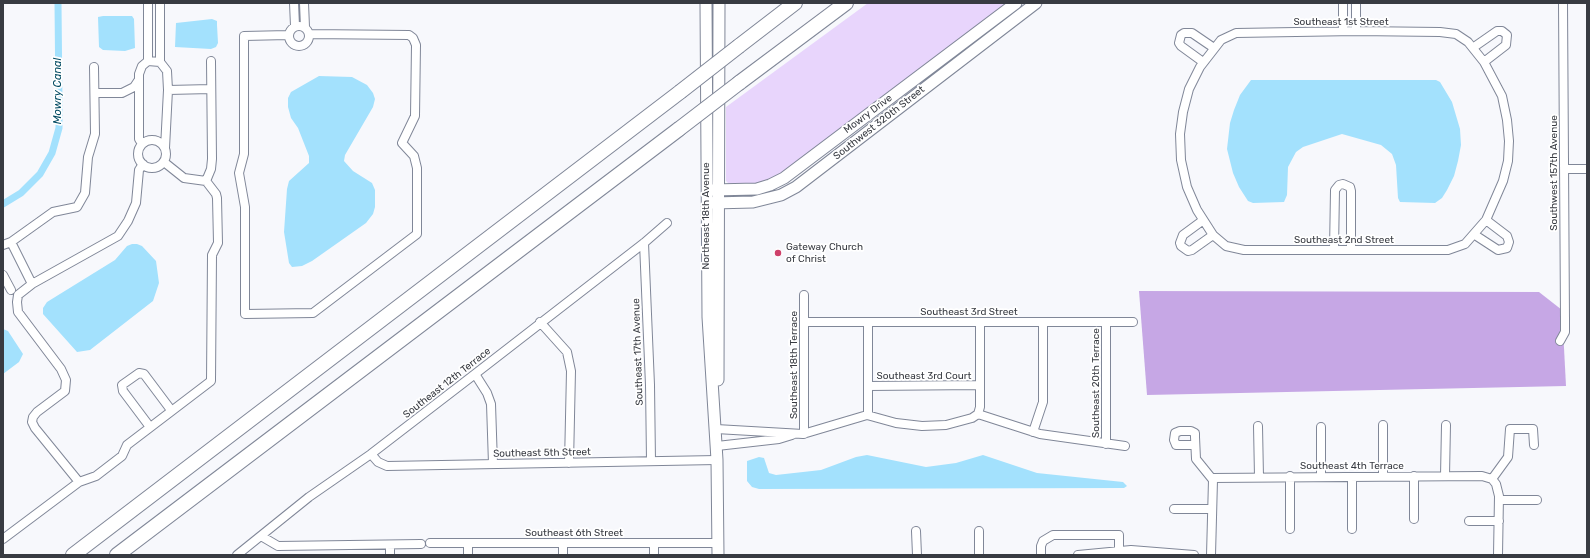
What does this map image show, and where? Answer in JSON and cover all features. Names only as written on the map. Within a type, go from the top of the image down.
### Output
[{"type":"highway","points":[[73,555],[795,3]]},
{"type":"highway","points":[[117,555],[846,3]]},
{"type":"street","points":[[148,3],[148,61]]},
{"type":"street","points":[[160,3],[160,62],[167,71],[168,90],[166,152],[164,162],[156,167],[142,164],[138,156],[142,144],[150,140],[155,140],[162,144],[165,148]]},
{"type":"street","points":[[294,3],[295,26]]},
{"type":"street","points":[[295,26],[290,30],[288,36],[290,42],[300,46],[306,44],[307,31],[304,3]]},
{"type":"street","name":"Northeast 18th Avenue","points":[[706,3],[708,93],[706,190],[708,317],[717,446],[718,555]]},
{"type":"street","name":"Northeast 18th Avenue","points":[[716,429],[719,344],[719,3]]},
{"type":"street","name":"Mowry Drive","points":[[706,190],[757,188],[770,185],[784,178],[1016,3]]},
{"type":"street","name":"Southwest 320th Street","points":[[706,203],[754,202],[780,195],[796,187],[1036,3]]},
{"type":"street","name":"Southwest 157th Avenue","points":[[1560,341],[1565,332],[1563,3]]},
{"type":"street","points":[[1343,32],[1343,6],[1356,6],[1356,31]]},
{"type":"street","points":[[288,36],[244,36],[244,154],[239,173],[245,208],[245,314],[313,313],[417,234],[417,168],[414,156],[402,143],[415,116],[416,45],[413,38],[409,35],[307,31],[295,26]]},
{"type":"street","name":"Southeast 1st Street","points":[[1202,221],[1187,187],[1180,146],[1181,124],[1185,101],[1194,78],[1214,48],[1226,37],[1236,33],[1356,31],[1448,32],[1460,36],[1476,50]]},
{"type":"street","points":[[1476,50],[1497,31],[1503,32],[1507,36],[1506,45],[1484,62]]},
{"type":"street","points":[[1205,60],[1181,46],[1179,43],[1181,35],[1188,32],[1192,33],[1214,48]]},
{"type":"street","name":"Southeast 2nd Street","points":[[1202,221],[1226,246],[1238,250],[1448,250],[1463,246],[1477,232],[1486,220],[1503,181],[1508,161],[1509,141],[1507,120],[1502,96],[1476,50]]},
{"type":"street","points":[[142,144],[139,139],[138,81],[142,66],[148,61],[160,62]]},
{"type":"street","points":[[206,181],[211,169],[212,159],[211,61]]},
{"type":"street","points":[[3,245],[11,242],[53,212],[77,207],[80,202],[87,187],[88,157],[95,134],[94,67]]},
{"type":"street","points":[[95,93],[122,92],[134,87],[138,81]]},
{"type":"street","points":[[168,90],[211,89]]},
{"type":"street","points":[[3,538],[79,482],[96,476],[122,456],[127,445],[211,381],[212,255],[218,243],[217,198],[216,194],[206,181],[184,178],[164,162]]},
{"type":"street","points":[[79,482],[32,422],[33,416],[37,412],[65,391],[66,380],[61,369],[18,312],[18,295],[32,284],[118,236],[133,213],[136,203],[139,170],[142,164]]},
{"type":"street","points":[[1564,169],[1587,169]]},
{"type":"street","points":[[1334,250],[1335,190],[1339,185],[1343,184],[1350,188],[1351,191],[1351,250]]},
{"type":"street","points":[[1477,232],[1498,250],[1507,248],[1509,242],[1507,236],[1486,220]]},
{"type":"street","points":[[1202,221],[1183,235],[1180,239],[1181,246],[1188,251],[1192,250],[1211,232]]},
{"type":"street","name":"Southeast 12th Terrace","points":[[237,555],[309,497],[371,454],[475,374],[540,322],[644,243],[667,223]]},
{"type":"street","points":[[11,242],[32,284]]},
{"type":"street","name":"Southeast 17th Avenue","points":[[644,243],[650,385],[651,461]]},
{"type":"street","points":[[3,275],[12,290]]},
{"type":"street","name":"Southeast 18th Terrace","points":[[804,296],[804,434]]},
{"type":"street","points":[[540,322],[567,352],[571,371],[569,463]]},
{"type":"street","name":"Southeast 3rd Street","points":[[804,322],[1133,322]]},
{"type":"street","points":[[868,322],[868,415]]},
{"type":"street","points":[[978,414],[980,386],[980,322]]},
{"type":"street","points":[[1033,432],[1043,402],[1043,322]]},
{"type":"street","name":"Southeast 20th Terrace","points":[[1106,322],[1106,444]]},
{"type":"street","points":[[150,427],[123,391],[122,385],[139,373],[144,374],[171,410]]},
{"type":"street","points":[[475,374],[487,393],[491,404],[493,464]]},
{"type":"street","name":"Southeast 3rd Court","points":[[868,386],[980,386]]},
{"type":"street","points":[[716,429],[804,434],[868,415],[896,423],[922,426],[946,425],[972,418],[978,414]]},
{"type":"street","points":[[978,414],[1033,432],[1125,446]]},
{"type":"street","points":[[1383,425],[1383,476]]},
{"type":"street","points":[[1445,476],[1446,425]]},
{"type":"street","points":[[1258,426],[1258,477]]},
{"type":"street","points":[[1321,427],[1321,476]]},
{"type":"street","points":[[1498,555],[1499,500],[1498,488],[1492,479],[1508,457],[1510,429],[1534,429],[1534,445]]},
{"type":"street","points":[[717,446],[778,439],[795,434]]},
{"type":"street","points":[[1195,445],[1198,461],[1212,478],[1214,486],[1211,555]]},
{"type":"street","name":"Southeast 5th Street","points":[[371,454],[378,462],[387,466],[717,460]]},
{"type":"street","points":[[1290,476],[1290,529]]},
{"type":"street","name":"Southeast 4th Terrace","points":[[1212,478],[1290,476],[1482,476],[1492,479]]},
{"type":"street","points":[[1414,476],[1414,519]]},
{"type":"street","points":[[1352,477],[1352,529]]},
{"type":"street","points":[[1499,500],[1537,500]]},
{"type":"street","points":[[1174,509],[1212,509]]},
{"type":"street","points":[[1469,521],[1499,521]]},
{"type":"street","points":[[916,531],[916,555]]},
{"type":"street","points":[[979,531],[979,555]]},
{"type":"street","points":[[1041,555],[1041,546],[1043,541],[1053,536],[1119,535],[1119,550]]},
{"type":"street","points":[[260,536],[278,546],[421,544]]},
{"type":"street","name":"Southeast 6th Street","points":[[430,543],[718,543]]},
{"type":"street","points":[[468,543],[468,555]]},
{"type":"street","points":[[562,543],[563,555]]},
{"type":"street","points":[[654,543],[654,555]]},
{"type":"street","points":[[390,545],[390,555]]},
{"type":"street","points":[[1078,555],[1119,550],[1155,551],[1194,555]]},
{"type":"shaded area","points":[[868,3],[1008,3],[783,174],[758,184],[730,185],[726,181],[726,107]]},
{"type":"shaded area","points":[[1139,291],[1539,292],[1562,310],[1566,386],[1147,395]]},
{"type":"water","points":[[132,16],[134,19],[135,48],[125,51],[103,50],[99,47],[98,17]]},
{"type":"water","points":[[212,19],[217,21],[218,43],[216,47],[211,49],[175,47],[176,23]]},
{"type":"water","points":[[319,76],[352,77],[367,85],[373,93],[375,99],[373,107],[345,155],[344,161],[353,171],[372,183],[375,190],[375,207],[373,214],[366,223],[312,261],[302,266],[292,267],[289,263],[284,232],[287,189],[289,181],[309,163],[309,156],[298,128],[291,118],[288,107],[288,98],[291,92]]},
{"type":"water","points":[[1251,80],[1436,80],[1440,82],[1452,102],[1460,129],[1461,145],[1458,161],[1454,176],[1447,190],[1442,198],[1435,203],[1400,202],[1398,198],[1396,165],[1392,154],[1381,145],[1342,134],[1303,147],[1296,152],[1288,167],[1287,195],[1284,202],[1253,203],[1248,201],[1239,187],[1233,173],[1227,149],[1230,123],[1234,110],[1240,95]]},
{"type":"water","points":[[132,244],[142,246],[156,261],[159,283],[153,301],[90,350],[77,352],[43,314],[43,308],[47,302],[115,260],[127,246]]},
{"type":"water","points":[[3,329],[8,331],[23,354],[19,362],[3,374]]},
{"type":"water","points":[[867,455],[926,467],[956,463],[983,455],[1037,473],[1123,482],[1127,486],[1124,488],[759,489],[752,487],[747,481],[747,461],[759,457],[764,458],[769,473],[776,475],[821,470],[856,457]]},
{"type":"waterway","name":"Mowry Canal","points":[[3,204],[21,193],[40,174],[52,153],[59,128],[58,3]]},
{"type":"place","name":"Gateway Church of Christ","points":[[778,253]]}]
